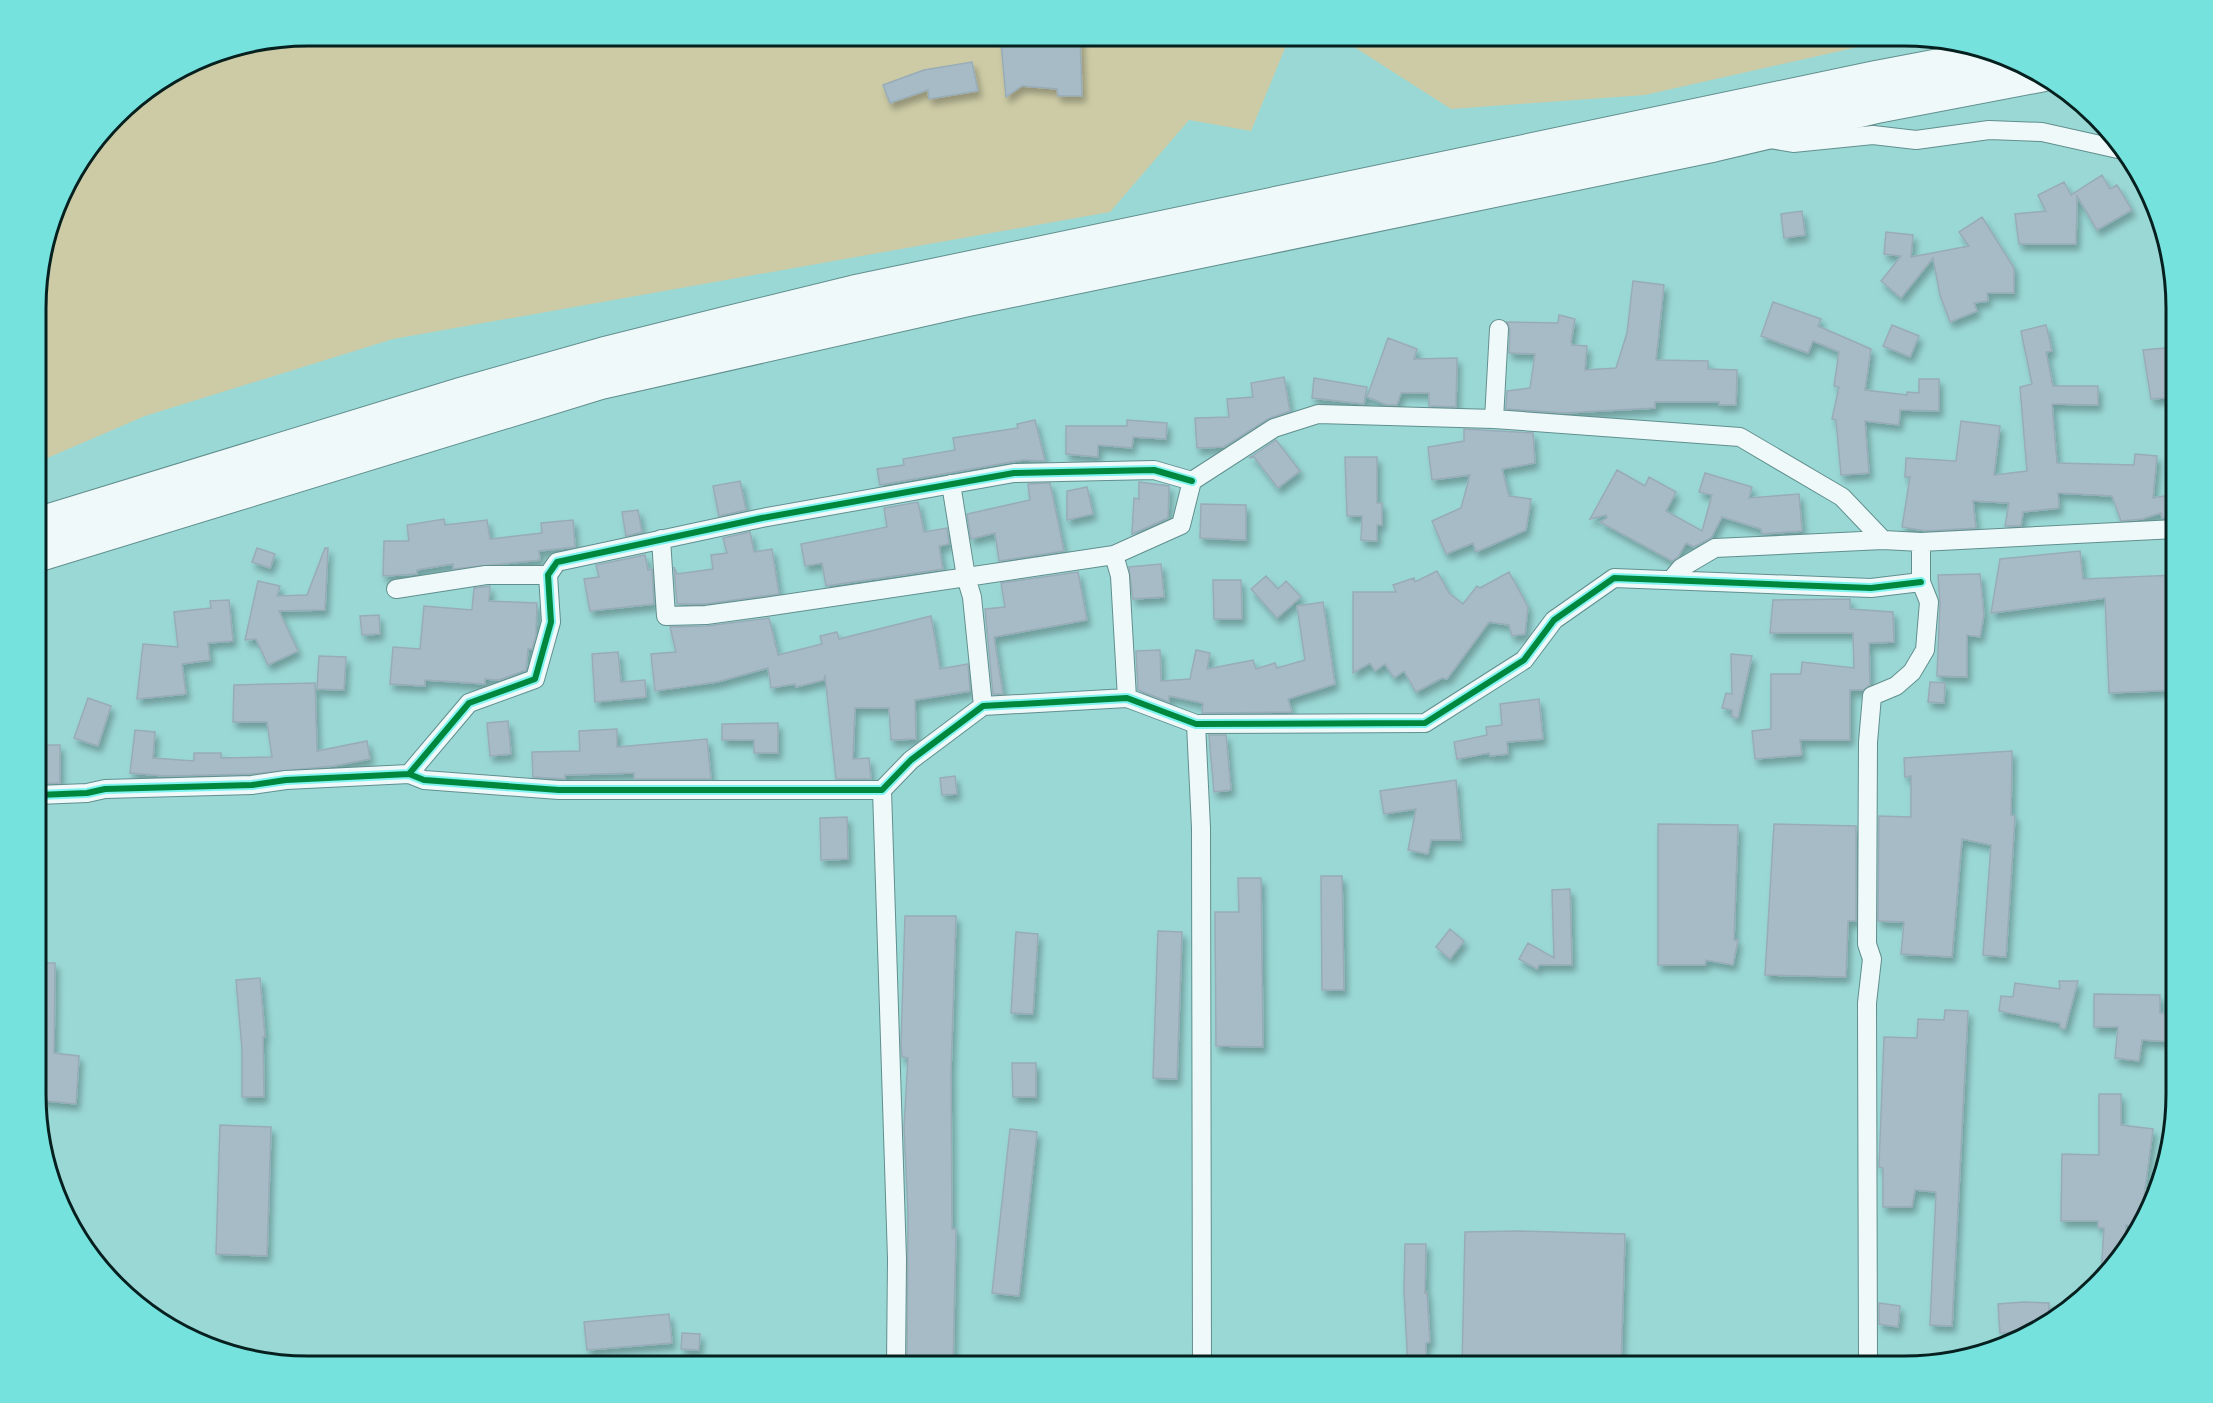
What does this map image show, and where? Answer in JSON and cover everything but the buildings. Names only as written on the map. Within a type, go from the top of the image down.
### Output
[{"type":"highway","points":[[46,521],[231,463],[548,369],[854,292],[1874,78],[1981,58]]},
{"type":"highway","points":[[46,553],[599,383],[955,302],[1751,136],[1879,106],[2027,78]]},
{"type":"street","points":[[1751,136],[1793,143],[1873,135],[1916,140],[1989,130],[2031,131],[2110,146]]},
{"type":"street","points":[[1494,419],[1499,329]]},
{"type":"street","points":[[661,539],[666,616],[718,613],[1114,555],[1181,525],[1192,481],[1274,428],[1318,414],[1494,419],[1740,437],[1842,497],[1884,540]]},
{"type":"street","points":[[409,774],[469,703],[535,679],[551,622],[548,575],[557,562],[661,539],[1014,473],[1154,470],[1192,481]]},
{"type":"street","points":[[951,484],[966,577],[972,597],[983,706]]},
{"type":"street","points":[[1671,580],[1681,568],[1715,548],[1884,540],[1921,542],[2166,530]]},
{"type":"street","points":[[1868,1357],[1867,1003],[1872,959],[1867,944],[1868,742],[1872,696],[1896,686],[1912,672],[1925,650],[1929,602],[1921,582],[1921,542]]},
{"type":"street","points":[[1114,555],[1120,576],[1127,698]]},
{"type":"street","points":[[396,589],[486,575],[548,575]]},
{"type":"street","points":[[46,795],[87,793],[105,789],[252,785],[286,780],[409,774],[423,780],[559,790],[882,789],[911,760],[983,706],[1127,698],[1196,724],[1425,723],[1524,660],[1554,620],[1614,578],[1871,588],[1921,582]]},
{"type":"street","points":[[1196,724],[1201,828],[1202,1357]]},
{"type":"street","points":[[882,789],[897,1259],[897,1357]]},
{"type":"green space","points":[[308,46],[1286,46],[1251,131],[1189,120],[1110,212],[393,339],[145,416],[46,459],[46,308],[55,241],[66,208],[82,178],[101,149],[123,123],[177,82],[224,60],[274,49]]},
{"type":"green space","points":[[1353,46],[1863,46],[1645,95],[1451,109]]},
{"type":"cycle path","points":[[409,774],[469,703],[535,679],[551,622],[548,575],[557,562],[762,518],[1014,473],[1154,470],[1192,481]]},
{"type":"cycle path","points":[[46,795],[87,793],[105,789],[252,785],[286,780],[409,774],[424,780],[559,790],[882,790],[911,760],[983,706],[1127,698],[1196,724],[1425,723],[1524,660],[1554,620],[1614,578],[1871,588],[1921,582]]}]
